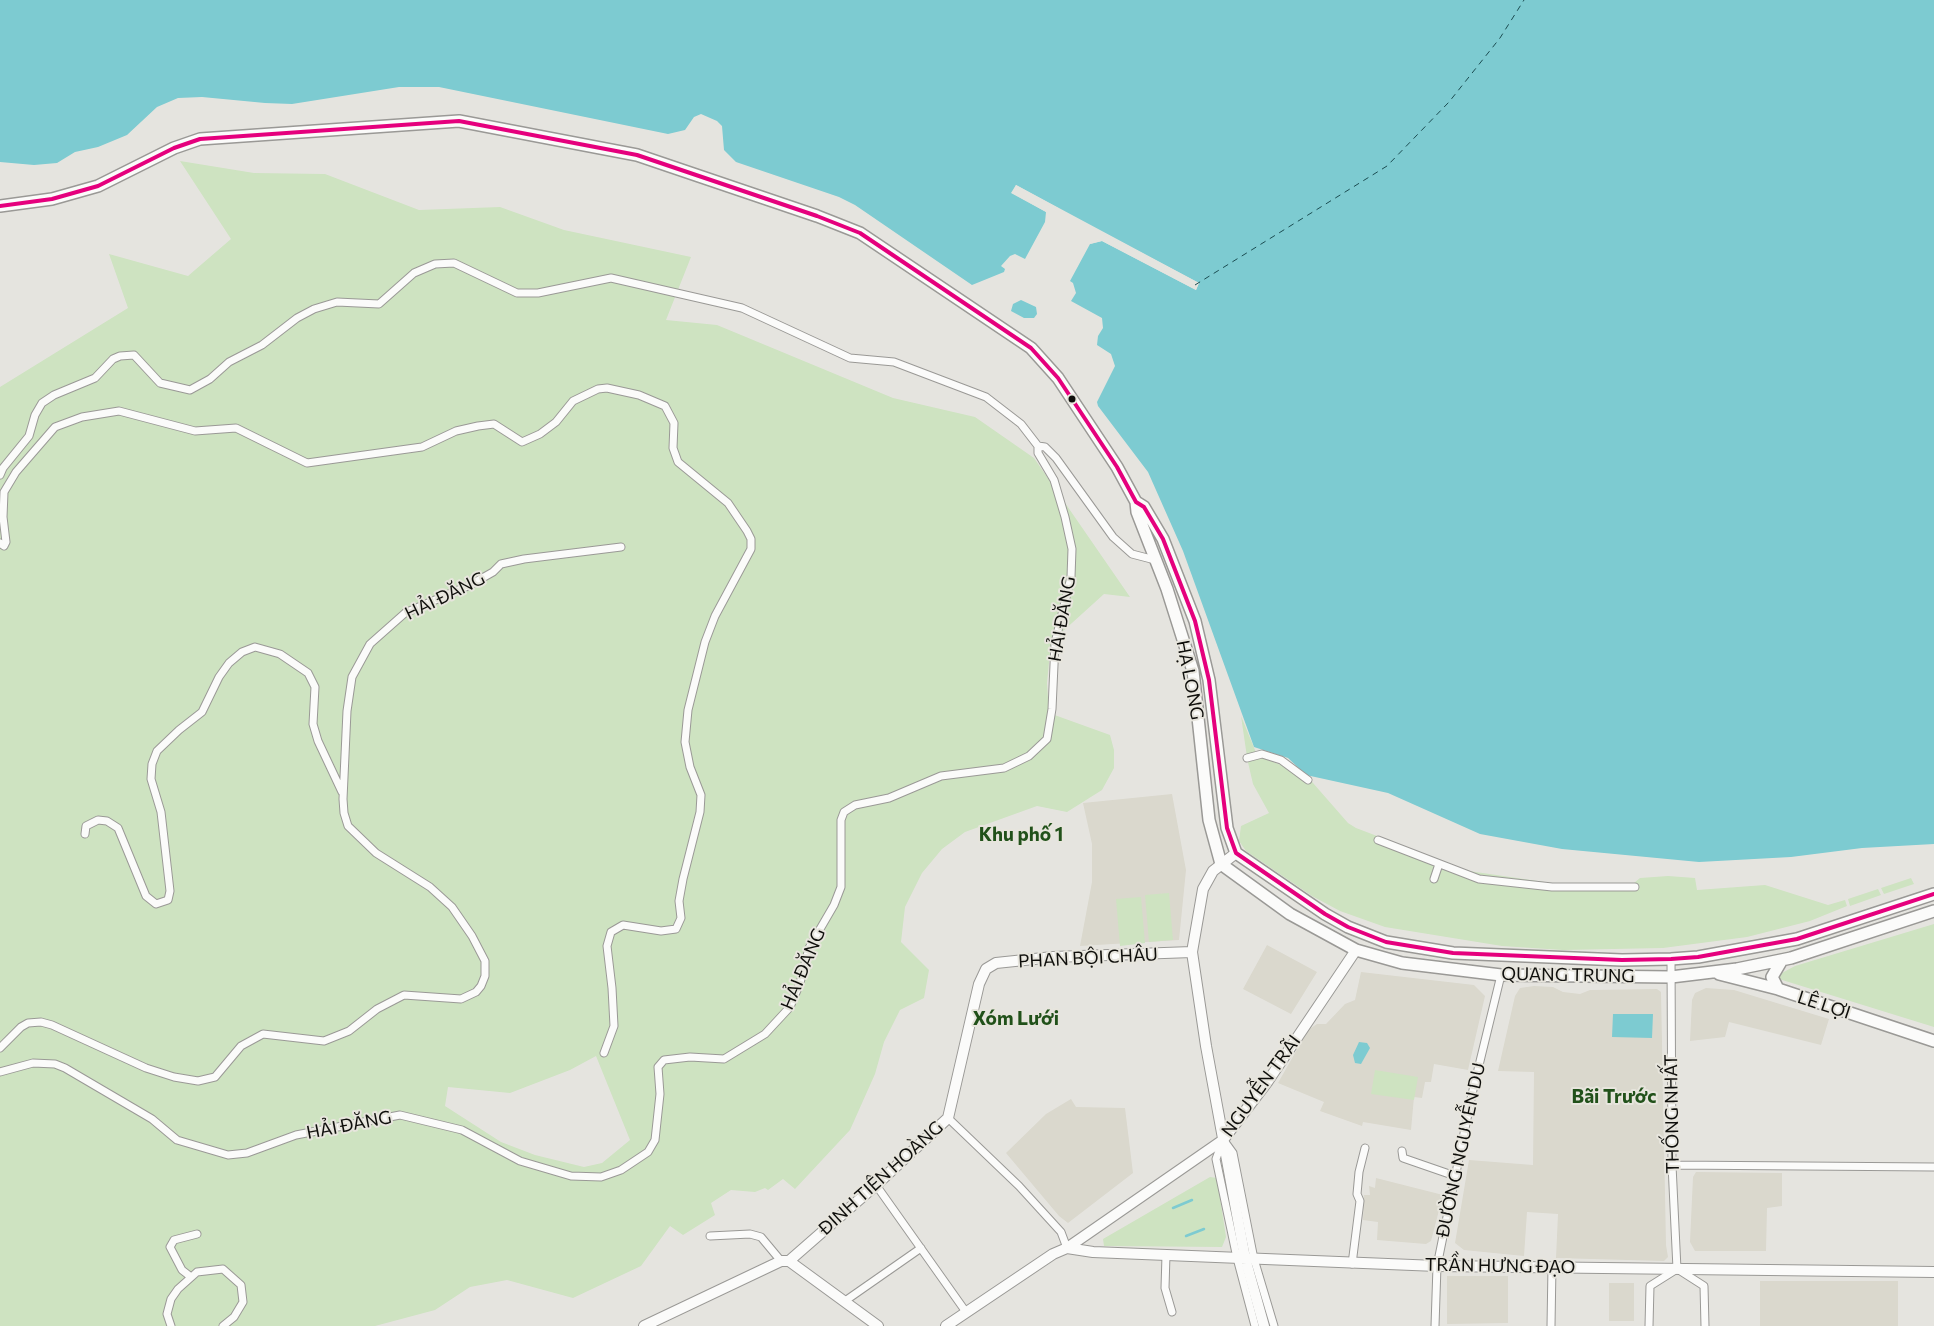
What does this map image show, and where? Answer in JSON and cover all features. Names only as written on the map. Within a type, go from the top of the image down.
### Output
[{"type":"main road","name":"HẠ LONG","points":[[0,206],[82,191],[110,181],[174,148],[200,139],[220,136],[459,121],[636,156],[817,216],[860,234],[1032,348],[1045,361],[1074,402],[1117,467],[1136,502],[1149,514],[1170,555],[1195,620],[1206,667],[1227,828],[1236,853]]},
{"type":"main road","name":"HẠ LONG","points":[[1136,502],[1137,512],[1167,589],[1192,671],[1210,820],[1221,864]]},
{"type":"main road","points":[[1155,560],[1170,555]]},
{"type":"main road","points":[[1192,671],[1206,667]]},
{"type":"main road","points":[[1236,853],[1213,871],[1203,889],[1192,952],[1223,1140],[1245,1258],[1264,1326]]},
{"type":"main road","name":"QUANG TRUNG","points":[[1236,853],[1325,914],[1348,927],[1386,942],[1423,949],[1487,956],[1622,960],[1698,958],[1797,939],[1934,894]]},
{"type":"main road","name":"QUANG TRUNG","points":[[1221,864],[1290,914],[1356,950],[1402,963],[1501,975],[1671,977],[1713,972],[1782,960],[1934,911]]},
{"type":"main road","name":"NGUYỄN TRÃI","points":[[946,1326],[956,1322],[966,1312],[1053,1254],[1067,1248],[1223,1140],[1268,1081],[1356,950]]},
{"type":"main road","name":"PHAN BỘI CHÂU","points":[[986,970],[996,964],[1053,957],[1192,952]]},
{"type":"main road","points":[[1778,989],[1772,977],[1782,960]]},
{"type":"main road","name":"ĐINH TIÊN HOÀNG","points":[[644,1326],[785,1261],[876,1185],[948,1118],[979,984],[986,970]]},
{"type":"main road","name":"LÊ LỢI","points":[[1713,972],[1778,989],[1934,1041]]},
{"type":"main road","name":"TRẦN HƯNG ĐẠO","points":[[1067,1248],[1093,1252],[1352,1264],[1934,1272]]},
{"type":"main road","points":[[785,1261],[845,1301],[878,1326]]},
{"type":"street","points":[[0,475],[29,436],[35,415],[42,402],[95,378],[113,359],[120,356],[134,355],[160,383],[190,390],[210,379],[229,362],[262,345],[297,318],[314,309],[336,302],[379,304],[414,273],[435,264],[454,263],[517,294],[538,293],[611,278],[742,308],[850,358],[894,362],[951,382],[986,397],[1020,424],[1038,446],[1045,447],[1056,458],[1113,537],[1132,554],[1155,560]]},
{"type":"street","points":[[0,543],[4,546],[6,542],[3,517],[4,492],[16,472],[55,427],[82,417],[119,411],[195,431],[236,428],[307,463],[422,447],[456,431],[494,424],[522,442],[540,434],[556,422],[573,401],[598,389],[607,388],[639,395],[665,406],[674,422],[673,448],[678,462],[728,503],[747,531],[751,539],[752,549],[715,616],[705,642],[688,710],[685,742],[690,767],[700,795],[700,812],[683,879],[679,902],[681,918],[676,929],[661,931],[623,925],[611,932],[607,946],[614,1026],[604,1053]]},
{"type":"street","name":"HẢI ĐĂNG","points":[[0,1072],[33,1063],[55,1064],[152,1119],[177,1140],[228,1155],[243,1154],[296,1135],[400,1115],[462,1130],[520,1161],[571,1176],[601,1177],[631,1165],[648,1152],[655,1140],[660,1094],[658,1067],[664,1060],[690,1057],[724,1058],[765,1034],[790,1007],[800,983],[809,948],[834,905],[841,888],[841,820],[844,812],[854,804],[889,798],[941,776],[1004,768],[1030,756],[1047,739],[1052,709],[1055,643],[1071,577],[1072,549],[1054,480],[1038,453],[1038,446]]},
{"type":"street","name":"HẢI ĐĂNG","points":[[0,1048],[21,1027],[28,1023],[41,1022],[52,1025],[146,1068],[198,1081],[215,1077],[241,1046],[263,1034],[324,1040],[349,1031],[377,1009],[404,995],[461,999],[476,992],[481,986],[487,969],[481,951],[472,936],[446,901],[430,887],[386,860],[348,826],[344,813],[344,795],[349,688],[370,644],[405,613],[470,585],[493,572],[501,564],[524,558],[621,548]]},
{"type":"street","name":"HẢI ĐĂNG","points":[[85,834],[86,826],[98,820],[107,821],[118,828],[146,896],[156,904],[168,900],[170,891],[161,812],[151,779],[152,764],[157,751],[202,712],[219,676],[229,663],[242,652],[255,647],[280,654],[308,673],[315,687],[313,724],[318,741],[344,795]]},
{"type":"street","points":[[1247,758],[1262,754],[1281,760],[1308,780]]},
{"type":"street","points":[[1378,840],[1478,879],[1552,887],[1635,887]]},
{"type":"street","points":[[1434,879],[1439,864]]},
{"type":"street","name":"THỐNG NHẤT","points":[[1671,959],[1672,1165],[1677,1269]]},
{"type":"street","name":"ĐƯỜNG NGUYỄN DU","points":[[1435,1326],[1437,1266],[1472,1094],[1501,975]]},
{"type":"street","points":[[948,1118],[1019,1186],[1055,1225],[1061,1232],[1067,1248]]},
{"type":"street","points":[[1352,1264],[1360,1202],[1357,1194],[1359,1172],[1365,1148]]},
{"type":"street","points":[[1402,1151],[1403,1158],[1455,1176]]},
{"type":"street","points":[[1672,1165],[1934,1166]]},
{"type":"street","points":[[876,1185],[966,1312]]},
{"type":"street","points":[[191,1277],[182,1270],[170,1247],[174,1240],[198,1234]]},
{"type":"street","points":[[710,1236],[750,1234],[761,1237],[785,1261]]},
{"type":"street","points":[[845,1301],[921,1248]]},
{"type":"street","points":[[1166,1255],[1166,1288],[1172,1312]]},
{"type":"street","points":[[1245,1258],[1256,1326]]},
{"type":"street","points":[[1245,1258],[1274,1326]]},
{"type":"street","points":[[1551,1326],[1552,1266]]},
{"type":"street","points":[[171,1326],[167,1314],[171,1299],[191,1277],[198,1272],[223,1269],[241,1286],[243,1302],[234,1317],[224,1326]]},
{"type":"street","points":[[1649,1326],[1650,1286],[1677,1269],[1704,1286],[1704,1326]]},
{"type":"shaded area","points":[[1172,794],[1186,870],[1179,940],[1080,946],[1092,882],[1092,844],[1083,803]]},
{"type":"shaded area","points":[[1267,945],[1317,972],[1291,1014],[1243,989]]},
{"type":"shaded area","points":[[1361,972],[1474,985],[1485,996],[1468,1070],[1434,1064],[1431,1082],[1425,1082],[1422,1098],[1414,1097],[1411,1130],[1363,1122],[1362,1126],[1320,1111],[1324,1102],[1278,1083],[1308,1030],[1317,1024],[1326,1024],[1345,1004],[1355,1000]]},
{"type":"shaded area","points":[[1534,986],[1553,987],[1563,992],[1580,994],[1590,990],[1657,989],[1661,992],[1666,1245],[1668,1257],[1664,1261],[1556,1258],[1558,1214],[1527,1212],[1524,1256],[1464,1250],[1455,1243],[1469,1160],[1533,1165],[1534,1072],[1498,1071],[1515,996],[1520,988]]},
{"type":"shaded area","points":[[1706,988],[1734,990],[1829,1019],[1821,1045],[1729,1022],[1725,1037],[1690,1041],[1692,1000],[1695,993]]},
{"type":"shaded area","points":[[1071,1099],[1076,1107],[1125,1108],[1133,1173],[1068,1223],[1059,1216],[1006,1153],[1046,1114]]},
{"type":"shaded area","points":[[1696,1172],[1782,1173],[1782,1206],[1767,1208],[1766,1251],[1695,1251],[1690,1242],[1693,1177]]},
{"type":"shaded area","points":[[1376,1178],[1443,1195],[1431,1241],[1426,1244],[1377,1240],[1378,1222],[1363,1220],[1364,1195],[1370,1195],[1369,1186],[1375,1188]]},
{"type":"shaded area","points":[[1447,1276],[1508,1276],[1508,1323],[1447,1324]]},
{"type":"shaded area","points":[[1760,1281],[1898,1281],[1898,1326],[1760,1326]]},
{"type":"shaded area","points":[[1609,1283],[1634,1283],[1634,1321],[1609,1321]]},
{"type":"green space","points":[[180,161],[254,173],[325,174],[419,210],[500,207],[564,230],[691,257],[666,320],[717,325],[893,398],[975,417],[1034,458],[1130,597],[1104,594],[1051,642],[1047,683],[1049,713],[1110,735],[1114,750],[1114,768],[1102,790],[1067,812],[1037,806],[965,832],[942,849],[922,873],[905,907],[901,942],[929,970],[924,998],[900,1010],[884,1042],[875,1074],[850,1130],[795,1189],[783,1179],[768,1190],[765,1188],[755,1192],[731,1190],[711,1203],[715,1215],[683,1235],[670,1226],[641,1266],[573,1298],[507,1280],[470,1287],[435,1310],[375,1326],[0,1326],[0,387],[128,308],[109,254],[188,276],[231,239]],"holes":[[[596,1056],[630,1140],[602,1163],[584,1167],[535,1155],[501,1142],[445,1106],[448,1087],[510,1093],[570,1070]]]},
{"type":"green space","points":[[1241,716],[1257,755],[1247,757]]},
{"type":"green space","points":[[1258,756],[1306,775],[1348,823],[1356,828],[1469,871],[1558,884],[1634,883],[1640,878],[1668,876],[1695,878],[1697,890],[1765,885],[1828,905],[1845,900],[1847,906],[1810,921],[1747,937],[1663,948],[1563,950],[1502,946],[1385,927],[1340,911],[1312,896],[1246,851],[1239,841],[1241,826],[1269,813],[1253,784],[1247,758]]},
{"type":"green space","points":[[1911,878],[1914,884],[1884,894],[1881,888]]},
{"type":"green space","points":[[1878,889],[1881,895],[1850,906],[1848,899]]},
{"type":"green space","points":[[1169,893],[1173,940],[1149,942],[1145,895]]},
{"type":"green space","points":[[1141,897],[1145,943],[1120,946],[1116,899]]},
{"type":"green space","points":[[1934,924],[1934,1027],[1779,979],[1780,974],[1795,966]]},
{"type":"green space","points":[[1375,1070],[1418,1077],[1414,1100],[1371,1094]]},
{"type":"green space","points":[[1210,1177],[1217,1178],[1226,1237],[1222,1247],[1104,1246],[1103,1239]]},
{"type":"water","points":[[0,0],[1934,0],[1934,844],[1862,848],[1791,857],[1699,862],[1562,849],[1480,834],[1388,793],[1306,775],[1288,758],[1254,747],[1183,551],[1148,472],[1098,406],[1097,402],[1115,366],[1111,354],[1097,345],[1098,336],[1103,328],[1102,318],[1071,301],[1076,293],[1073,283],[1070,281],[1090,244],[1102,241],[1196,290],[1199,283],[1016,185],[1012,193],[1046,212],[1045,222],[1025,259],[1015,254],[1010,256],[1001,266],[1005,269],[1004,272],[972,285],[855,205],[839,197],[736,162],[724,150],[722,126],[717,121],[701,114],[694,117],[685,130],[668,134],[439,87],[399,87],[292,104],[202,97],[178,98],[157,107],[127,135],[98,147],[75,152],[57,163],[34,165],[0,162]]},
{"type":"water","points":[[1021,300],[1036,307],[1037,314],[1034,318],[1024,318],[1011,311],[1013,304]]},
{"type":"water","points":[[1613,1014],[1653,1014],[1652,1038],[1612,1037]]},
{"type":"water","points":[[1359,1042],[1367,1043],[1370,1048],[1361,1064],[1355,1063],[1353,1055]]},
{"type":"pier","points":[[1016,185],[1058,208],[1057,211],[1017,188],[1015,192],[1047,210],[1048,213],[1011,193]]},
{"type":"pier","points":[[1098,230],[1199,283],[1196,290],[1102,241],[1090,244],[1092,241],[1103,239],[1195,286],[1196,284],[1097,232]]},
{"type":"waterway","points":[[1173,1208],[1192,1200]]},
{"type":"waterway","points":[[1186,1236],[1204,1229]]},
{"type":"ferry route","points":[[1195,285],[1387,166],[1449,102],[1500,38],[1524,0]]},
{"type":"transit line","points":[[0,206],[52,199],[98,186],[174,148],[200,139],[459,121],[637,155],[817,216],[860,233],[1031,348],[1058,378],[1117,467],[1136,502],[1144,507],[1163,539],[1195,621],[1209,680],[1227,828],[1236,853],[1325,914],[1348,927],[1386,942],[1453,953],[1622,960],[1671,959],[1698,957],[1797,939],[1934,894]]},
{"type":"district","name":"Khu phố 1","points":[[1021,835]]},
{"type":"district","name":"Xóm Lưới","points":[[1016,1019]]},
{"type":"district","name":"Bãi Trước","points":[[1614,1097]]}]
